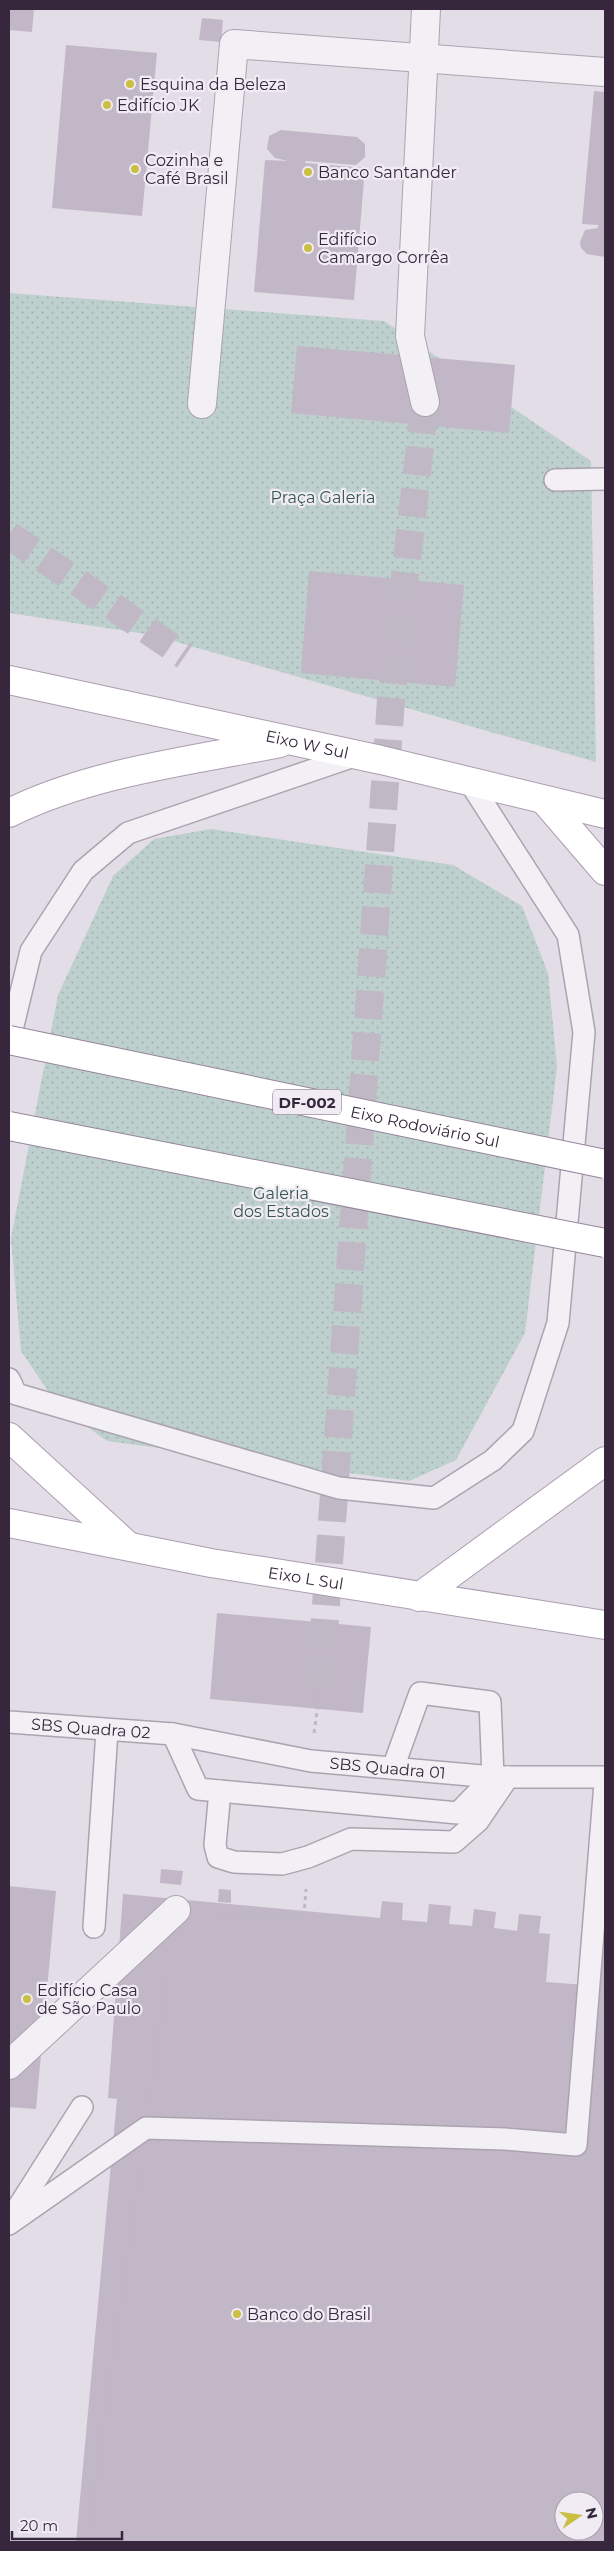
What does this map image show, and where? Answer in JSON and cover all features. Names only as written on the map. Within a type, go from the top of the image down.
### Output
[{"type":"main road","name":"Eixo W Sul","points":[[9,680],[357,755],[605,814]]},
{"type":"main road","points":[[9,813],[36,800],[142,770],[291,741]]},
{"type":"main road","points":[[544,800],[605,871]]},
{"type":"main road","name":"Eixo Rodoviário Sul","points":[[9,1041],[605,1164]]},
{"type":"main road","points":[[9,1126],[605,1243]]},
{"type":"main road","points":[[9,1437],[128,1546]]},
{"type":"main road","points":[[419,1597],[605,1461]]},
{"type":"main road","name":"Eixo L Sul","points":[[9,1523],[211,1563],[605,1625]]},
{"type":"street","points":[[426,9],[410,336],[426,402]]},
{"type":"street","points":[[202,404],[234,44],[605,72]]},
{"type":"street","points":[[9,2066],[176,1910]]},
{"type":"lane","points":[[555,480],[605,479]]},
{"type":"lane","points":[[9,1041],[32,951],[83,871],[128,833],[357,755]]},
{"type":"lane","points":[[9,1379],[16,1394],[339,1488],[434,1498],[493,1460],[523,1431],[558,1323],[584,1032],[568,935],[469,781]]},
{"type":"lane","points":[[220,1791],[216,1845],[218,1857],[234,1862],[282,1864],[308,1857],[350,1839],[454,1842],[478,1821],[500,1777],[490,1702],[420,1694],[393,1768]]},
{"type":"lane","name":"SBS Quadra 02","points":[[9,1722],[173,1734]]},
{"type":"lane","points":[[94,1927],[108,1730]]},
{"type":"lane","points":[[173,1734],[198,1789],[458,1812],[500,1777]]},
{"type":"lane","name":"SBS Quadra 01","points":[[173,1734],[311,1761],[500,1777],[605,1776]]},
{"type":"lane","points":[[9,2223],[146,2128],[505,2139],[576,2145],[605,1783]]},
{"type":"lane","points":[[9,2223],[82,2107]]},
{"type":"path","points":[[311,1761],[320,1689]]},
{"type":"green space","name":"Praça Galeria","points":[[9,293],[384,321],[591,461],[596,762],[152,635],[9,613]]},
{"type":"green space","name":"Galeria dos Estados","points":[[211,829],[453,865],[522,906],[548,973],[557,1067],[525,1333],[456,1460],[409,1481],[107,1441],[58,1406],[21,1351],[11,1238],[58,995],[113,876],[154,839]]},
{"type":"building","points":[[9,9],[34,9],[32,32],[9,30]]},
{"type":"building","points":[[202,18],[223,20],[221,42],[199,40]]},
{"type":"building","name":"Edifício JK","points":[[66,45],[157,53],[142,216],[52,208]]},
{"type":"building","points":[[594,91],[605,92],[605,257],[587,254],[581,248],[580,242],[585,230],[598,228],[598,225],[582,224]]},
{"type":"building","name":"Edifício Camargo Corrêa","points":[[281,130],[357,137],[365,144],[365,157],[356,165],[306,161],[305,163],[365,168],[354,300],[254,292],[265,160],[288,161],[275,158],[267,149],[269,136]]},
{"type":"building","points":[[297,346],[515,365],[509,433],[291,413]]},
{"type":"building","points":[[309,571],[464,585],[455,687],[301,673]]},
{"type":"building","points":[[217,1613],[371,1627],[363,1713],[210,1699]]},
{"type":"building","points":[[161,1869],[183,1871],[181,1885],[160,1883]]},
{"type":"building","name":"Edifício Casa de São Paulo","points":[[9,1886],[56,1891],[36,2109],[9,2107]]},
{"type":"building","points":[[219,1889],[231,1890],[231,1903],[218,1902]]},
{"type":"building","points":[[123,1894],[380,1918],[382,1901],[403,1903],[402,1920],[427,1922],[429,1904],[451,1906],[449,1924],[472,1926],[474,1909],[496,1912],[494,1928],[517,1931],[519,1914],[541,1916],[539,1933],[550,1934],[546,1982],[599,1986],[605,1932],[605,2542],[76,2542],[117,2099],[108,2098]]},
{"type":"tunnel","points":[[320,1689],[391,700],[425,402]]},
{"type":"tunnel","points":[[9,535],[185,656]]},
{"type":"place","name":"Esquina da Beleza","points":[[130,84]]},
{"type":"place","name":"Edifício JK","points":[[107,105]]},
{"type":"place","name":"Cozinha e Café Brasil","points":[[135,169]]},
{"type":"place","name":"Banco Santander","points":[[308,172]]},
{"type":"place","name":"Edifício Camargo Corrêa","points":[[308,248]]},
{"type":"place","name":"Edifício Casa de São Paulo","points":[[27,1999]]},
{"type":"place","name":"Banco do Brasil","points":[[237,2314]]}]
